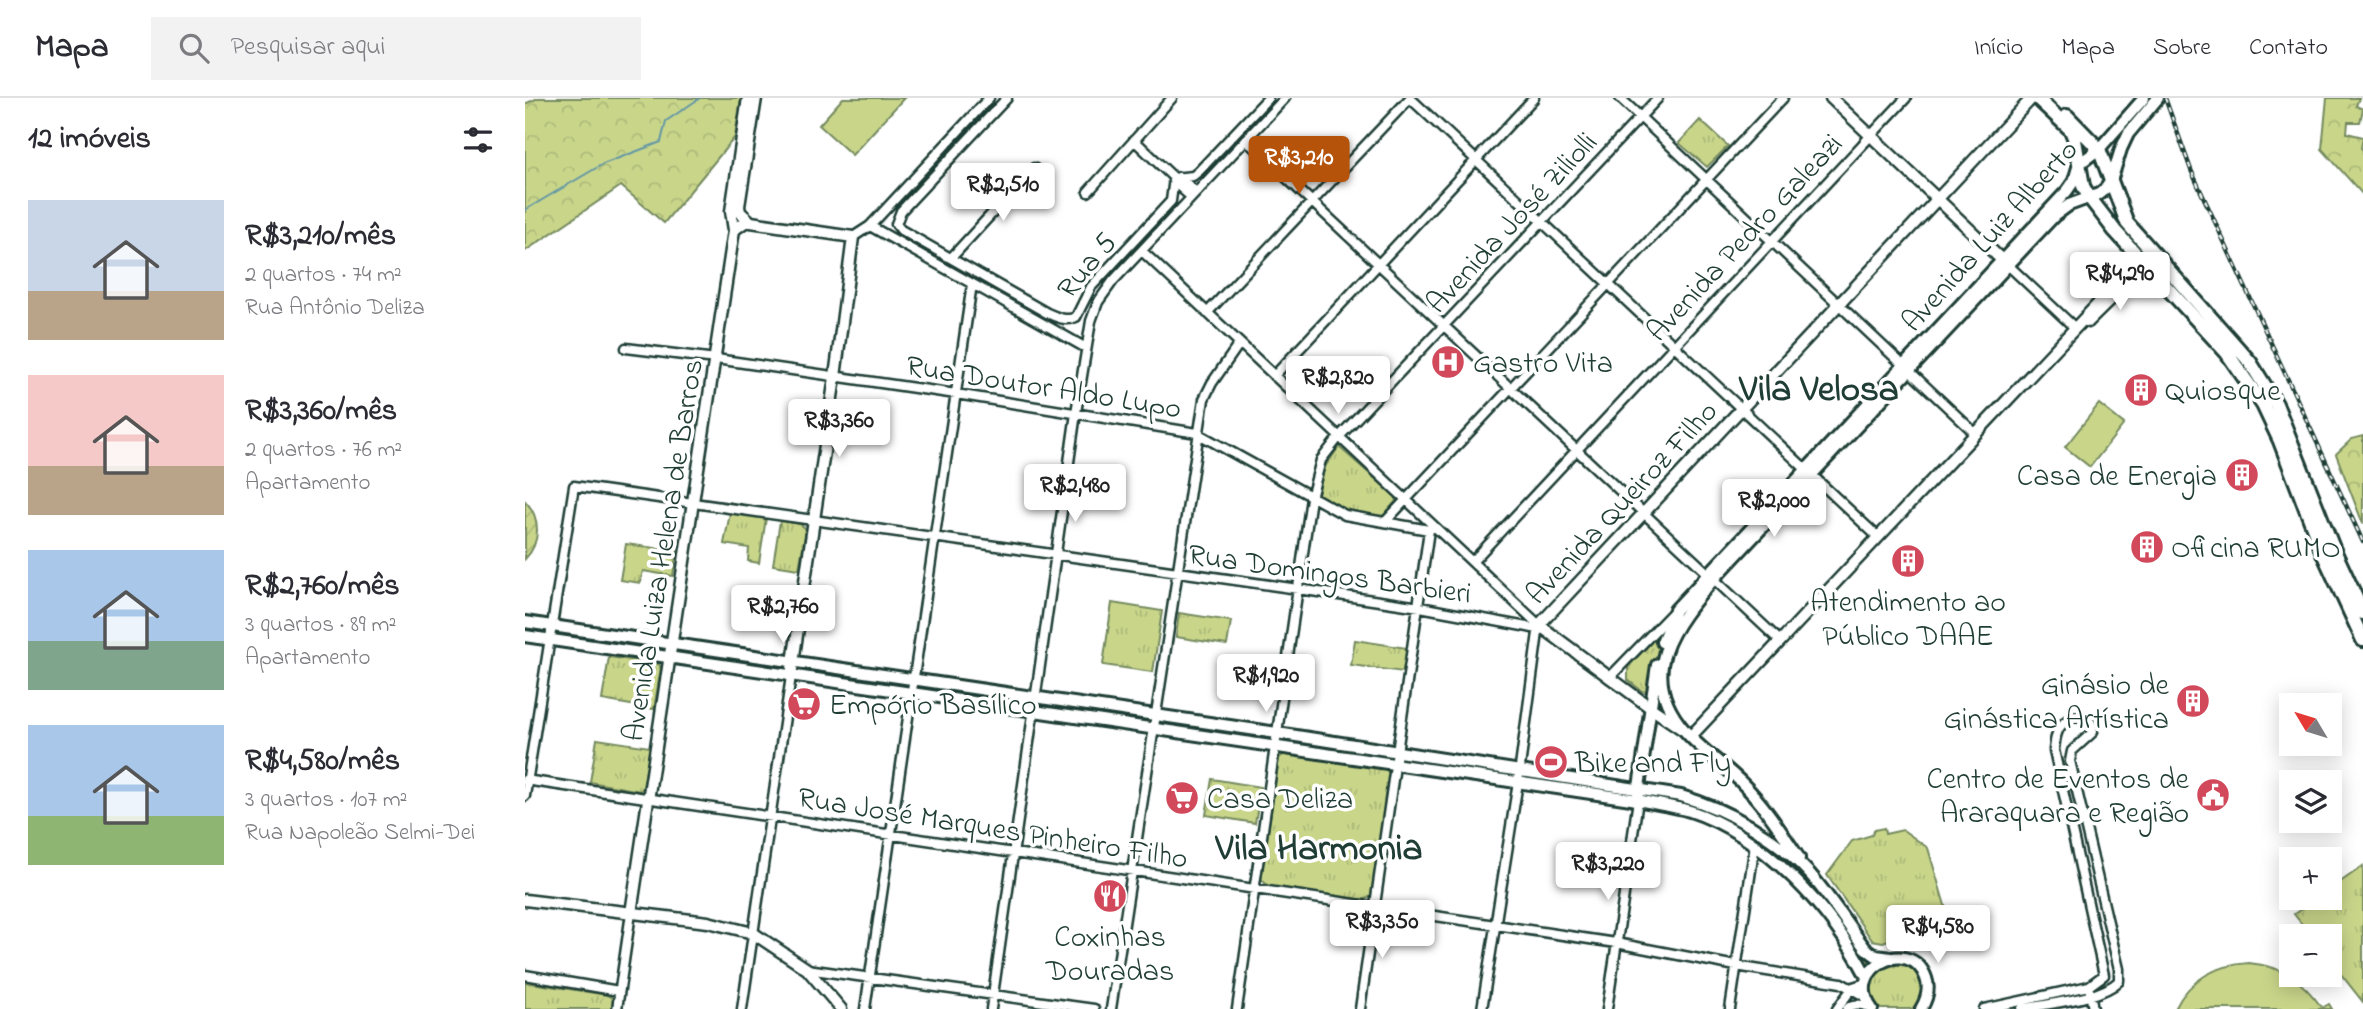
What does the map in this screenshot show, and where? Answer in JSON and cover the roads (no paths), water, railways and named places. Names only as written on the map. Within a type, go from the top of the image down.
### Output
[{"type":"main road","points":[[2035,98],[2071,130],[2083,186],[2089,197],[2227,353],[2263,405],[2280,441],[2323,553],[2363,640]]},
{"type":"main road","points":[[2049,98],[2099,149],[2127,223],[2145,258],[2250,362],[2276,404],[2333,548],[2363,613]]},
{"type":"main road","points":[[2111,181],[2121,149],[2147,100]]},
{"type":"main road","name":"Avenida Luiz Alberto","points":[[2006,264],[2067,191],[2074,181],[2079,164],[2099,149],[2147,100]]},
{"type":"main road","name":"Avenida Luiz Alberto","points":[[1637,800],[1663,640],[1675,610],[1710,578],[2054,216],[2069,205],[2099,194],[2111,181]]},
{"type":"main road","name":"Avenida Luiz Alberto","points":[[1688,734],[1669,706],[1662,675],[1664,654],[1679,620],[1710,578]]},
{"type":"main road","points":[[525,622],[1639,788],[1692,799],[1729,814],[1787,852],[1811,875]]},
{"type":"main road","points":[[525,636],[1518,782],[1690,811],[1717,822],[1755,844],[1793,876],[1839,934],[1867,980],[1869,1004]]},
{"type":"main road","points":[[1688,734],[1746,786],[1773,819],[1865,948],[1876,956],[1909,960],[1924,972],[1929,992],[1921,1009]]},
{"type":"main road","points":[[1867,980],[1874,967],[1891,958]]},
{"type":"street","points":[[734,230],[745,222],[751,222],[853,237],[870,226],[989,98]]},
{"type":"street","name":"Rua 5","points":[[1007,98],[901,211],[896,224],[901,230],[1048,313],[1063,319],[1071,320],[1076,317],[1091,287],[1171,201],[1175,179]]},
{"type":"street","points":[[1088,192],[1172,98]]},
{"type":"street","points":[[1175,179],[1193,176],[1199,172],[1268,98]]},
{"type":"street","points":[[991,1009],[1091,321],[1098,302],[1113,281],[1285,98]]},
{"type":"street","points":[[1207,313],[1410,98],[1878,537]]},
{"type":"street","points":[[1274,376],[1534,98]]},
{"type":"street","points":[[1620,98],[1975,433]]},
{"type":"street","name":"Avenida José Ziliolli","points":[[1237,1009],[1311,498],[1321,460],[1339,437],[1658,98]]},
{"type":"street","points":[[1385,522],[1783,98]]},
{"type":"street","points":[[1831,98],[2075,328]]},
{"type":"street","name":"Avenida Pedro Galeazi","points":[[1473,561],[1906,98]]},
{"type":"street","name":"Avenida Queiroz Filho","points":[[1482,1009],[1518,782],[1539,627],[1642,514],[2035,98]]},
{"type":"street","name":"Avenida Luiza Helena de Barros","points":[[751,100],[739,206],[740,212],[751,222]]},
{"type":"street","name":"Avenida Luiza Helena de Barros","points":[[617,1009],[716,359],[734,230],[731,211],[751,100]]},
{"type":"street","points":[[1134,140],[1194,195]]},
{"type":"street","points":[[1246,140],[1779,640]]},
{"type":"street","points":[[951,258],[1034,169]]},
{"type":"street","points":[[870,226],[1086,348]]},
{"type":"street","points":[[742,1009],[835,377],[853,237]]},
{"type":"street","points":[[1142,251],[1405,500],[1431,528],[1473,561],[1517,602],[1539,627],[1688,734],[2145,258]]},
{"type":"street","points":[[865,1009],[972,284]]},
{"type":"street","points":[[1111,1009],[1204,399],[1239,344]]},
{"type":"street","name":"Rua Doutor Aldo Lupo","points":[[627,348],[956,394],[1198,433],[1345,516],[1431,528]]},
{"type":"street","name":"Rua Domingos Barbieri","points":[[552,626],[574,486],[1177,574],[1298,589],[1539,627]]},
{"type":"street","points":[[1360,1009],[1394,764],[1431,528]]},
{"type":"street","points":[[1517,602],[1521,624]]},
{"type":"street","points":[[1609,678],[1675,610]]},
{"type":"street","points":[[525,796],[552,626]]},
{"type":"street","points":[[1984,1009],[2090,990],[2111,988],[2119,981],[2119,969],[2070,761],[2072,751],[2092,733],[2092,726],[2087,719],[2079,715],[2070,717],[2061,726],[2055,737],[2054,750],[2104,975],[2090,990],[2022,1009]]},
{"type":"street","name":"Rua José Marques Pinheiro Filho","points":[[526,781],[1616,943],[1841,983],[1853,988],[1869,1004]]},
{"type":"street","name":"Avenida Luiz Alberto","points":[[1607,1009],[1637,800]]},
{"type":"street","points":[[1730,1009],[1755,844]]},
{"type":"street","points":[[525,900],[708,922],[753,933],[807,969],[841,1009]]},
{"type":"street","points":[[807,969],[1094,1009]]},
{"type":"street","points":[[525,975],[619,991]]},
{"type":"street","points":[[1837,1009],[1853,988],[1867,980]]},
{"type":"street","points":[[2090,990],[2093,1009]]},
{"type":"street","points":[[1847,1009],[1859,1004],[1869,1004]]},
{"type":"waterway","points":[[525,210],[603,164],[661,142],[666,121],[700,98]]},
{"type":"railway","points":[[2165,98],[2191,170],[2363,542]]},
{"type":"place","name":"Gastro Vita","points":[[1448,362]]},
{"type":"place","name":"Quiosque","points":[[2141,390]]},
{"type":"place","name":"Casa de Energia","points":[[2242,475]]},
{"type":"place","name":"Oficina RUMO","points":[[2147,547]]},
{"type":"place","name":"Atendimento ao Público DAAE","points":[[1908,561]]},
{"type":"place","name":"Ginásio de Ginástica Artística","points":[[2193,701]]},
{"type":"place","name":"Empório Basílico","points":[[804,704]]},
{"type":"place","name":"Bike and Fly","points":[[1551,762]]},
{"type":"place","name":"Centro de Eventos de Araraquara e Região","points":[[2213,795]]},
{"type":"place","name":"Casa Deliza","points":[[1182,798]]},
{"type":"place","name":"Coxinhas Douradas","points":[[1110,896]]},
{"type":"district","name":"Vila Velosa","points":[[1819,387]]},
{"type":"district","name":"Vila Harmonia","points":[[1319,846]]}]
